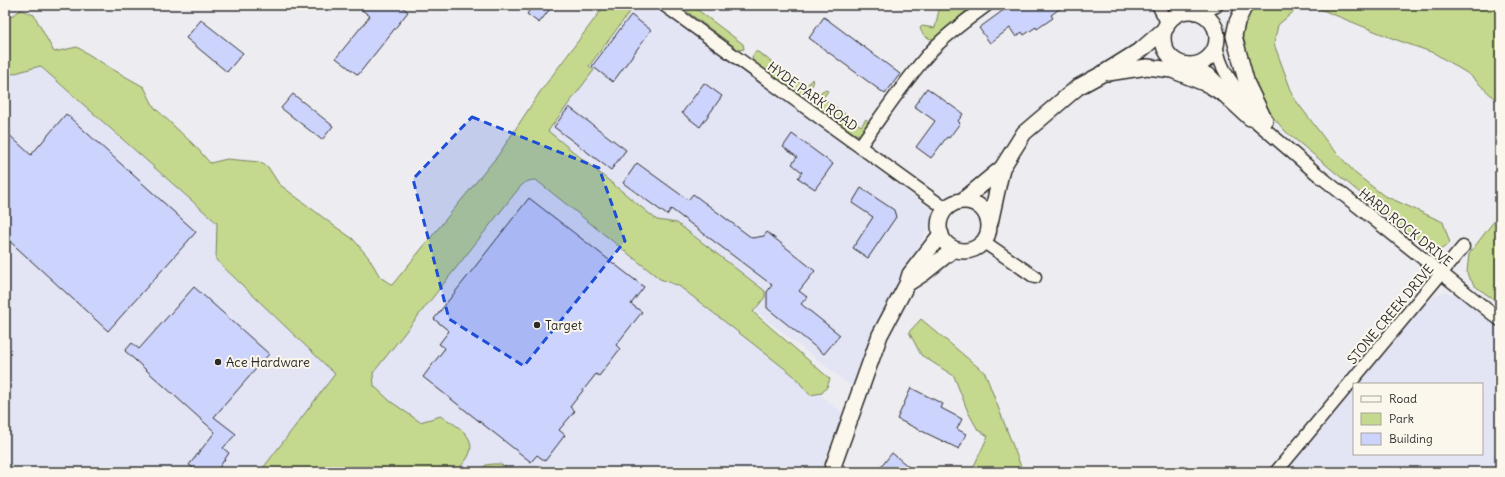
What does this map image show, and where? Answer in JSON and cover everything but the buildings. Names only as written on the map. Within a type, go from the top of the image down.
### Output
[{"type":"main road","points":[[962,201],[1002,168],[1024,132],[1078,87],[1102,74],[1149,44],[1174,17],[1186,10],[1216,5]]},
{"type":"main road","points":[[1167,26],[1164,36],[1164,43],[1171,57],[1176,61],[1188,65],[1202,63],[1208,59],[1232,20],[1245,5]]},
{"type":"main road","points":[[1245,5],[1236,22],[1234,36],[1247,84],[1265,121]]},
{"type":"main road","points":[[1186,10],[1205,16],[1212,22],[1216,30],[1217,43]]},
{"type":"main road","points":[[1102,74],[1145,58],[1171,57]]},
{"type":"main road","points":[[1102,74],[1147,67],[1172,70],[1209,85],[1225,95],[1250,118]]},
{"type":"main road","points":[[990,223],[980,206],[972,202],[962,201],[953,203],[946,209],[941,216],[939,226],[945,242],[954,249],[965,251],[976,249],[984,242],[989,233],[1002,168]]},
{"type":"main road","points":[[831,472],[880,335],[907,284],[910,274],[941,234]]},
{"type":"main road","points":[[907,284],[924,273],[954,249]]},
{"type":"street","name":"HYDE PARK ROAD","points":[[664,5],[946,209]]},
{"type":"street","points":[[860,146],[913,73],[933,50],[950,34],[987,5]]},
{"type":"street","points":[[1158,5],[1167,26]]},
{"type":"street","name":"HARD ROCK DRIVE","points":[[1217,43],[1221,64],[1238,90],[1296,156]]},
{"type":"street","name":"HARD ROCK DRIVE","points":[[1188,65],[1215,78],[1250,118],[1441,274],[1500,320]]},
{"type":"street","points":[[984,242],[1035,277]]},
{"type":"street","name":"STONE CREEK DRIVE","points":[[1276,472],[1463,248]]},
{"type":"highlighted area","points":[[472,117],[599,168],[625,241],[524,366],[449,319],[413,179]]},
{"type":"shaded area","points":[[637,5],[654,5],[936,213],[878,324],[851,386],[536,139]]},
{"type":"shaded area","points":[[40,66],[217,223],[216,261],[336,374],[260,472],[5,472],[5,76]]},
{"type":"shaded area","points":[[530,168],[843,413],[820,472],[273,472]]},
{"type":"shaded area","points":[[1444,292],[1457,295],[1500,330],[1500,472],[1285,472],[1353,390],[1353,455],[1483,455],[1483,383],[1359,383],[1420,309],[1433,297]]},
{"type":"green space","points":[[605,5],[635,5],[589,66],[594,70],[548,131],[657,220],[677,223],[765,291],[765,297],[753,312],[830,379],[827,387],[822,393],[810,395],[793,375],[679,286],[660,279],[536,180],[529,181],[520,187],[373,373],[374,386],[390,401],[420,422],[441,416],[459,427],[464,432],[468,437],[471,450],[467,459],[456,472],[260,472],[335,374],[216,260],[217,223],[40,66],[5,76],[5,20],[21,10],[34,15],[54,52],[77,47],[144,87],[154,107],[196,147],[210,163],[227,159],[259,162],[268,167],[279,184],[353,239],[369,258],[380,277],[392,285],[499,154],[540,92]]},
{"type":"green space","points":[[678,5],[691,5],[743,44],[744,49],[739,50]]},
{"type":"green space","points":[[940,5],[973,5],[934,39],[929,38],[923,35],[920,28],[922,26],[935,28]]},
{"type":"green space","points":[[1253,5],[1310,5],[1299,7],[1278,25],[1274,44],[1294,98],[1327,142],[1356,174],[1383,195],[1443,222],[1450,243],[1439,251],[1431,249],[1417,240],[1285,131],[1267,110],[1253,85],[1241,37],[1245,14]]},
{"type":"green space","points":[[1310,5],[1500,5],[1500,104],[1470,75],[1434,53],[1394,39]]},
{"type":"green space","points":[[755,52],[758,52],[806,87],[812,79],[813,84],[806,94],[800,95],[753,61],[752,57]]},
{"type":"green space","points":[[822,91],[828,91],[823,98],[861,126],[866,119],[868,121],[868,124],[860,135],[855,134],[816,107],[815,100]]},
{"type":"green space","points":[[1500,215],[1500,304],[1475,286],[1467,272],[1469,254]]},
{"type":"green space","points":[[921,319],[985,373],[1023,472],[968,472],[973,468],[988,436],[978,430],[968,412],[954,376],[921,355],[909,332]]},
{"type":"green space","points":[[500,464],[513,472],[478,472],[486,465]]},
{"type":"place","name":"Target","points":[[537,325]]},
{"type":"place","name":"Ace Hardware","points":[[218,362]]}]
